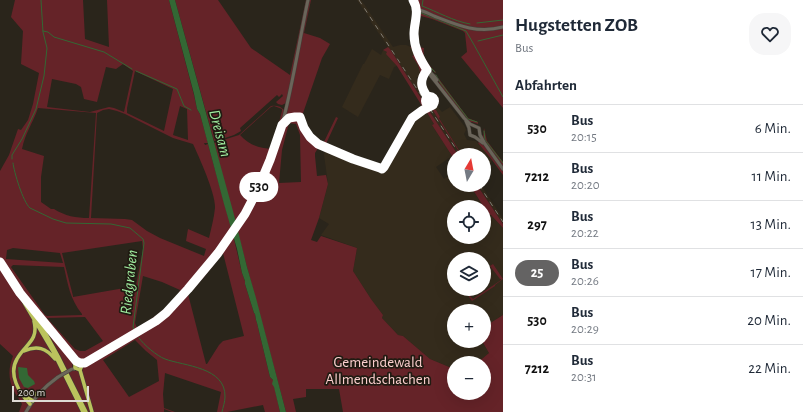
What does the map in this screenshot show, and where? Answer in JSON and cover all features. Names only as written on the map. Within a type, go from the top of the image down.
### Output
[{"type":"highway","points":[[20,293],[76,361],[83,364],[80,370],[92,412]]},
{"type":"highway","points":[[20,293],[58,361],[83,412]]},
{"type":"highway","points":[[29,303],[86,412]]},
{"type":"highway","points":[[32,402],[24,397],[20,391],[16,382],[14,369],[16,361],[34,336],[34,318]]},
{"type":"highway","points":[[21,353],[32,348],[39,348],[47,351],[58,361]]},
{"type":"highway","points":[[76,361],[74,369],[80,370]]},
{"type":"highway","points":[[20,391],[32,402]]},
{"type":"highway","points":[[26,395],[39,393]]},
{"type":"main road","points":[[26,412],[39,393],[58,377],[146,328],[166,313],[204,272],[229,238],[245,214],[257,191],[276,145],[287,107],[308,0]]},
{"type":"main road","points":[[413,0],[420,10],[469,28],[483,30],[503,27]]},
{"type":"main road","points":[[420,10],[414,34],[416,48],[421,60],[428,71],[433,74],[464,118],[468,125],[470,135],[485,144]]},
{"type":"main road","points":[[464,118],[479,128],[485,144],[503,169]]},
{"type":"main road","points":[[469,130],[474,126]]},
{"type":"main road","points":[[475,137],[480,133]]},
{"type":"main road","points":[[0,262],[20,293]]},
{"type":"shaded area","name":"Dreisam","points":[[169,0],[175,0],[286,412],[280,412],[272,384],[273,380],[270,377],[255,314],[245,284],[237,249],[200,114],[197,109]]},
{"type":"shaded area","points":[[357,0],[361,0],[393,47],[406,45],[412,48],[414,55],[412,56],[422,75],[419,79],[417,77],[416,78],[419,84],[417,85],[421,92],[422,91],[428,104],[431,106],[436,105],[442,112],[450,107],[465,127],[466,130],[464,134],[467,140],[476,141],[482,148],[458,148],[439,118],[440,117],[432,109],[457,148],[453,148],[428,109],[426,110],[434,124],[432,125],[447,148],[447,159],[436,167],[444,179],[447,177],[447,192],[474,192],[479,200],[447,200],[447,244],[491,244],[491,215],[503,228],[503,315],[491,323],[491,304],[447,304],[447,348],[486,348],[489,353],[485,356],[447,356],[447,366],[430,359],[403,336],[398,335],[382,318],[383,315],[353,271],[357,248],[321,235],[329,224],[319,218],[328,184],[324,155],[325,149],[335,153],[336,150],[383,166],[411,116],[424,107],[423,100]]},
{"type":"shaded area","points":[[372,49],[381,55],[383,50],[387,52],[397,66],[394,67],[389,79],[380,75],[358,117],[342,107]]},
{"type":"shaded area","points":[[482,192],[486,192],[491,200],[487,200]]},
{"type":"shaded area","points":[[491,200],[503,219],[503,224],[491,206]]},
{"type":"shaded area","points":[[18,367],[27,368],[28,375],[35,384],[28,388],[24,387],[19,378]]},
{"type":"green space","points":[[15,0],[83,0],[85,39],[109,47],[107,0],[169,0],[197,109],[200,114],[208,143],[204,143],[205,145],[208,144],[232,231],[191,283],[168,309],[154,321],[84,360],[75,359],[0,259],[0,171],[9,155],[18,129],[21,130],[28,120],[33,104],[39,73],[21,64],[23,31],[11,17]],"holes":[[[123,64],[133,71],[124,112],[109,107],[90,112],[47,107],[52,79],[76,84],[81,87],[84,99],[97,102],[106,67],[116,69]],[[135,71],[173,89],[164,131],[127,113]],[[180,106],[187,109],[188,140],[173,135]],[[38,108],[96,113],[89,218],[66,215],[51,209],[41,202],[41,177],[44,156],[22,149],[25,138]],[[109,109],[117,111],[173,138],[193,144],[210,185],[215,202],[215,208],[209,238],[188,229],[186,241],[206,249],[204,256],[160,238],[132,220],[91,218],[97,113]],[[142,241],[143,249],[136,286],[73,297],[62,253]],[[13,248],[60,253],[63,263],[6,259],[7,250]],[[13,265],[64,267],[72,297],[82,315],[45,315],[11,267]],[[143,276],[180,290],[174,300],[155,317],[137,328],[135,323]],[[85,317],[103,341],[85,351],[75,349],[47,318]]]},
{"type":"green space","name":"Gemeindewald Allmendschachen","points":[[175,0],[218,0],[251,48],[290,75],[306,0],[311,0],[304,33],[320,38],[330,44],[322,58],[302,116],[313,135],[323,144],[336,117],[338,118],[325,146],[317,142],[315,146],[318,148],[315,153],[317,176],[326,175],[328,184],[319,218],[311,240],[317,242],[321,236],[357,248],[353,271],[383,315],[382,318],[398,335],[403,336],[430,359],[447,366],[447,400],[491,400],[491,356],[485,356],[489,353],[486,348],[491,348],[491,323],[503,315],[503,412],[343,412],[339,389],[306,389],[306,397],[293,399],[296,412],[286,412],[237,230],[245,216],[244,213],[236,226],[214,143],[218,141],[214,141]],"holes":[[[282,94],[283,96],[276,102],[282,105],[286,103],[284,110],[278,106],[271,106],[239,135],[220,141],[219,140],[241,131],[240,128],[277,95],[279,97]],[[274,106],[282,109],[272,149],[254,145],[240,135],[271,107]],[[289,123],[296,124],[300,135],[301,182],[279,183],[282,150]]]},
{"type":"green space","points":[[416,0],[503,0],[503,108],[461,57],[467,52],[465,33],[421,16],[420,8]]},
{"type":"green space","points":[[388,47],[426,106],[422,106],[397,66],[386,54],[387,52],[383,50]]},
{"type":"green space","points":[[413,47],[424,70],[420,72],[418,65],[412,56],[414,55],[412,48],[410,48]]},
{"type":"green space","points":[[418,47],[424,48],[425,59],[436,72],[435,73],[423,59]]},
{"type":"green space","points":[[435,74],[468,118],[478,122],[478,124],[472,122],[470,123],[445,92]]},
{"type":"green space","points":[[428,109],[453,148],[447,148],[432,125],[434,124],[426,110]]},
{"type":"green space","points":[[432,109],[436,110],[457,148]]},
{"type":"green space","points":[[484,128],[487,141],[503,162],[503,175],[491,159],[491,148],[482,148],[478,143],[483,138]]},
{"type":"green space","points":[[474,192],[482,192],[487,200],[479,200]]},
{"type":"green space","points":[[491,206],[503,224],[503,228],[491,215]]},
{"type":"green space","points":[[233,235],[245,284],[255,314],[270,377],[273,380],[280,412],[265,412],[263,405],[227,412],[217,412],[221,392],[165,373],[163,394],[164,408],[175,412],[164,409],[164,412],[93,412],[82,371],[84,366],[154,325],[165,316],[214,261]],"holes":[[[223,253],[244,336],[223,341],[206,364],[188,294]],[[135,340],[157,360],[159,381],[129,397],[103,360]]]},
{"type":"green space","points":[[0,264],[51,350],[81,412],[19,412],[22,404],[15,393],[10,379],[10,365],[13,356],[0,344]]},
{"type":"green space","points":[[493,264],[503,279],[491,289],[491,287],[501,279],[491,265]]},
{"type":"green space","points":[[469,296],[473,299],[480,296],[472,301]]},
{"type":"green space","points":[[38,316],[74,362],[72,366],[75,371],[77,370],[80,374],[90,412],[88,412],[60,355]]},
{"type":"waterway","name":"Riedgraben","points":[[12,159],[12,155],[22,139],[36,109],[44,76],[47,48],[43,32],[41,0]]},
{"type":"waterway","points":[[423,0],[422,6],[452,19],[470,24]]},
{"type":"waterway","points":[[421,12],[466,31],[503,97]]},
{"type":"waterway","points":[[477,23],[503,20]]},
{"type":"waterway","points":[[43,31],[48,32],[54,37],[104,52],[132,69]]},
{"type":"waterway","points":[[478,41],[503,35]]},
{"type":"waterway","points":[[423,55],[427,64],[435,72]]},
{"type":"waterway","points":[[136,71],[177,89],[184,106],[191,110]]},
{"type":"waterway","points":[[436,75],[468,119],[477,122]]},
{"type":"waterway","points":[[484,131],[485,140],[503,163]]},
{"type":"waterway","name":"Riedgraben","points":[[13,163],[17,180],[27,205],[30,208],[53,219],[66,223],[111,224],[130,228],[143,239],[144,243],[133,327],[134,329]]},
{"type":"waterway","name":"Riedgraben","points":[[139,338],[144,344],[162,358],[202,369],[219,379],[223,387],[225,397],[222,412]]},
{"type":"railway","points":[[359,0],[455,148]]},
{"type":"railway","points":[[484,192],[503,222]]},
{"type":"bus line","name":"530","points":[[0,262],[20,293],[76,361],[80,363],[85,363],[146,328],[166,313],[204,272],[235,229],[257,191],[276,145],[282,125],[289,118],[300,117],[304,128],[310,137],[318,144],[353,159],[382,169],[384,167],[412,118],[433,105],[422,87],[421,80],[427,70],[416,48],[414,34],[417,9],[413,0]]}]
